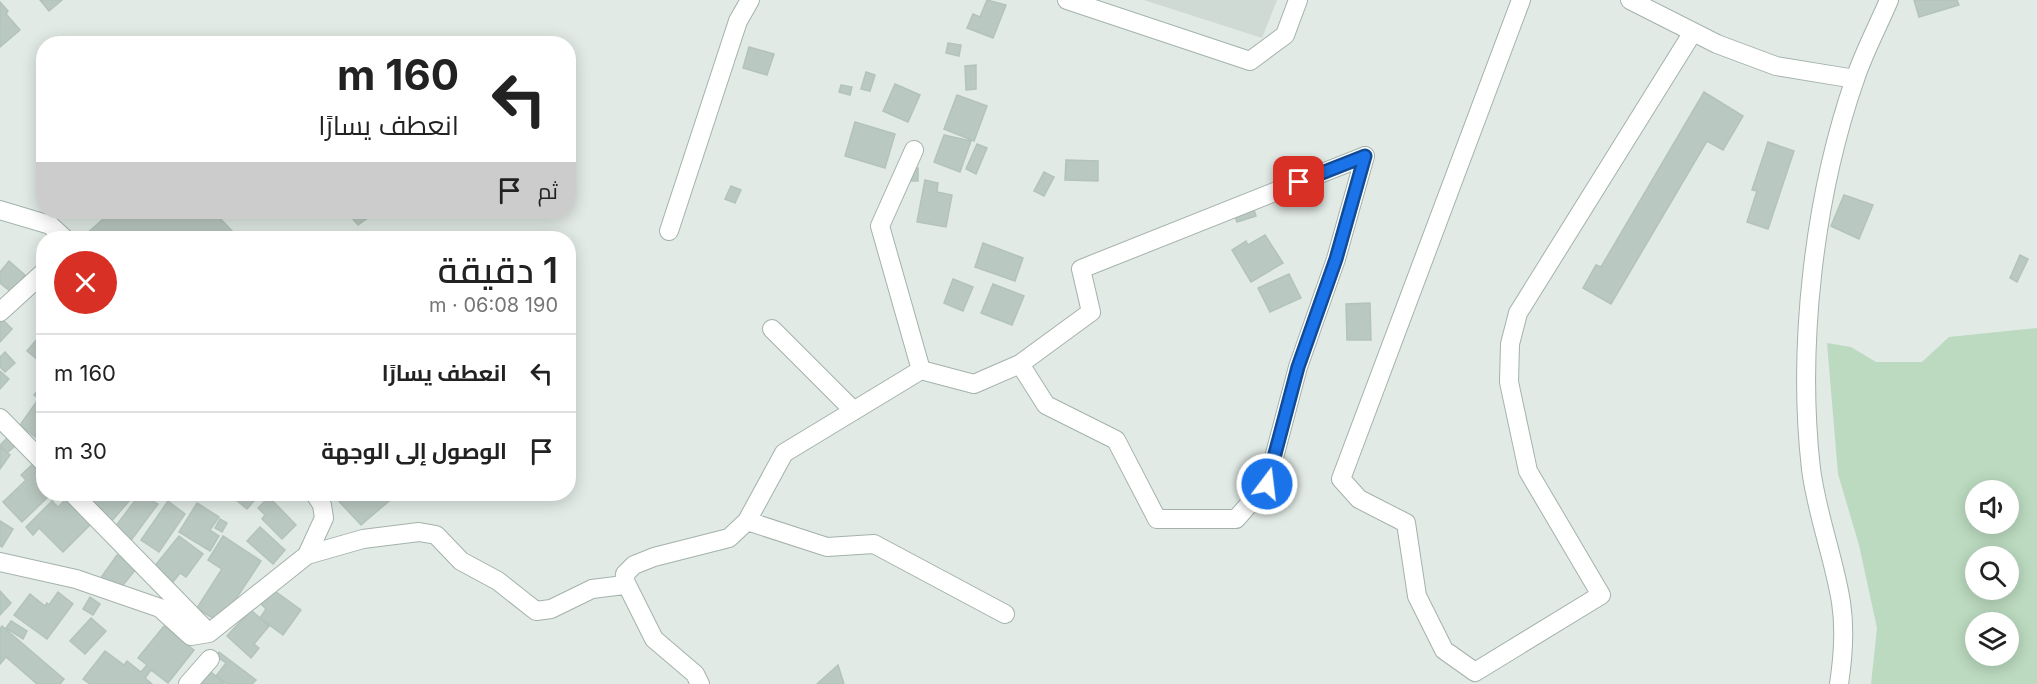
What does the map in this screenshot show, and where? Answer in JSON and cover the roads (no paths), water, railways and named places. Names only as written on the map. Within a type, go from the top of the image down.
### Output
[{"type":"street","points":[[669,231],[738,21],[750,0]]},
{"type":"street","points":[[1067,0],[1250,61],[1285,35],[1298,0]]},
{"type":"street","points":[[1521,0],[1341,479],[1359,499],[1406,524],[1417,596],[1444,650],[1475,672],[1601,595],[1528,471],[1509,382],[1510,344],[1518,313],[1693,32]]},
{"type":"street","points":[[1629,0],[1717,44],[1776,66],[1855,79]]},
{"type":"street","points":[[1839,684],[1843,645],[1842,603],[1811,470],[1807,382],[1812,268],[1829,170],[1855,79],[1889,0]]},
{"type":"street","points":[[914,150],[879,226],[921,370]]},
{"type":"street","points":[[700,684],[695,674],[654,639],[625,581],[625,574],[634,565],[654,557],[729,538],[747,521],[784,453],[921,370],[974,384],[1020,364],[1091,312],[1081,269],[1365,156],[1336,259],[1298,367],[1267,484],[1236,519],[1158,519],[1116,440],[1046,405],[1020,364]]},
{"type":"street","points":[[0,210],[50,225],[56,231]]},
{"type":"street","points":[[0,312],[36,279]]},
{"type":"street","points":[[771,329],[854,411]]},
{"type":"street","points":[[0,418],[36,455]]},
{"type":"street","points":[[80,501],[209,633]]},
{"type":"street","points":[[308,555],[324,518],[319,501]]},
{"type":"street","points":[[747,521],[827,547],[874,544],[1005,614]]},
{"type":"street","points":[[0,562],[98,585],[160,608],[191,636],[209,633],[308,555],[363,538],[418,532],[436,535],[461,561],[498,581],[536,611],[551,609],[592,589],[624,585],[625,581]]},
{"type":"street","points":[[188,684],[210,659]]}]
